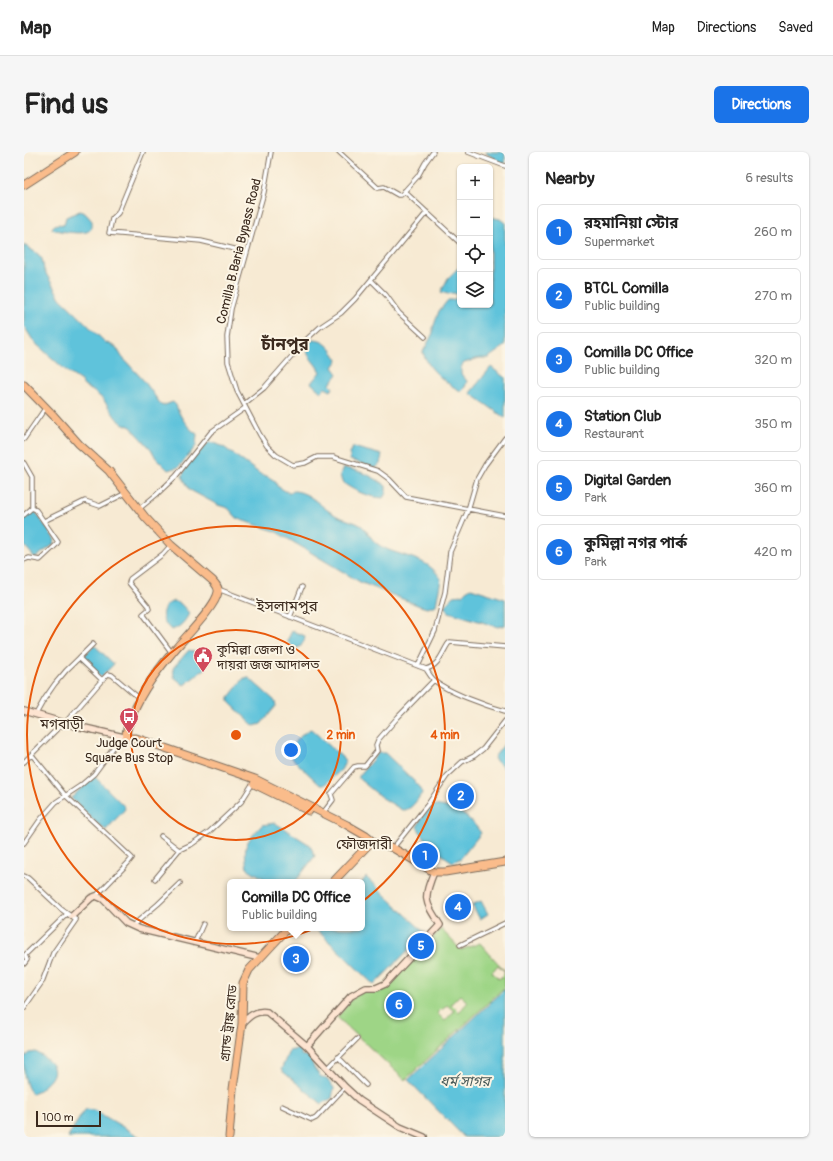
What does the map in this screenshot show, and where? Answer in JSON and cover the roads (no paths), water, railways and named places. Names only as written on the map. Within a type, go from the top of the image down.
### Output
[{"type":"highway","points":[[24,186],[75,152]]},
{"type":"highway","points":[[24,385],[79,444],[109,471],[139,509],[171,545],[218,588],[218,594],[212,604],[155,675],[140,699],[124,738],[136,738],[160,749],[254,781],[323,813],[366,836],[372,842]]},
{"type":"highway","points":[[254,781],[364,839],[393,848],[434,872],[445,872],[505,862]]},
{"type":"highway","points":[[336,879],[372,842]]},
{"type":"highway","name":"গ্র্যান্ড ট্রাঙ্ক রোড","points":[[230,1137],[233,1089],[242,1024],[243,983],[247,974],[285,931]]},
{"type":"street","points":[[143,152],[118,213],[112,219],[109,233],[201,241],[247,252]]},
{"type":"street","name":"Comilla B.Baria Bypass Road","points":[[271,152],[264,192],[231,308],[227,337],[228,362],[237,391],[267,446],[276,455],[294,465],[305,463],[317,457],[333,457],[378,472],[389,479],[406,497],[505,516]]},
{"type":"street","points":[[339,152],[378,188],[384,187],[398,195],[401,195],[418,176],[433,152]]},
{"type":"street","points":[[468,152],[505,166]]},
{"type":"street","points":[[404,191],[457,240]]},
{"type":"street","points":[[139,509],[176,476],[211,432],[264,388],[308,338],[320,327],[341,313],[356,299],[427,212]]},
{"type":"street","points":[[371,280],[386,295],[399,313],[425,337]]},
{"type":"street","points":[[24,439],[41,412],[46,407]]},
{"type":"street","points":[[418,666],[435,631],[445,592],[450,552],[468,510],[477,479],[485,465],[505,438]]},
{"type":"street","points":[[24,463],[32,477],[32,508],[24,515]]},
{"type":"street","points":[[44,520],[85,501],[100,506],[127,493]]},
{"type":"street","points":[[24,560],[29,558],[40,561],[58,543],[58,540],[44,520],[36,510],[32,508]]},
{"type":"street","points":[[171,545],[163,554],[129,582],[148,606],[149,609],[143,613],[144,617],[172,653]]},
{"type":"street","points":[[290,617],[302,587]]},
{"type":"street","points":[[218,588],[426,669],[434,680],[458,694],[505,710]]},
{"type":"street","points":[[426,669],[431,668],[438,662],[450,642],[505,647]]},
{"type":"street","points":[[36,714],[42,700],[56,681],[93,644]]},
{"type":"street","points":[[79,658],[102,680]]},
{"type":"street","points":[[24,762],[58,728],[67,723],[108,674],[112,675],[140,699]]},
{"type":"street","points":[[323,813],[333,800],[331,794],[336,787],[354,767],[364,766],[377,751],[376,745],[378,740],[434,680]]},
{"type":"street","points":[[24,711],[124,738],[94,774],[80,786],[51,806],[24,843]]},
{"type":"street","points":[[55,720],[58,728]]},
{"type":"street","points":[[393,848],[448,776],[462,762],[474,756],[483,749],[505,721]]},
{"type":"street","points":[[24,964],[27,960],[25,955],[96,896],[132,858],[65,795],[32,755]]},
{"type":"street","points":[[155,879],[179,850],[192,844],[209,832],[241,802],[254,781]]},
{"type":"street","points":[[160,836],[179,850]]},
{"type":"street","points":[[307,1046],[350,996],[366,988],[376,988],[385,984],[440,925],[428,905],[426,896],[426,892],[434,872]]},
{"type":"street","points":[[24,876],[72,916]]},
{"type":"street","points":[[132,926],[180,883]]},
{"type":"street","points":[[96,896],[103,899],[126,923],[139,929],[260,958]]},
{"type":"street","points":[[24,1008],[42,982],[72,916]]},
{"type":"street","points":[[460,945],[505,923]]},
{"type":"street","points":[[194,942],[203,924]]},
{"type":"street","points":[[242,1024],[252,1015],[262,1011],[267,1012],[307,1046],[359,1100],[400,1127],[424,1137]]},
{"type":"street","points":[[328,1068],[356,1039]]},
{"type":"street","points":[[338,1057],[366,1086]]},
{"type":"street","points":[[282,1106],[312,1120],[345,1087]]},
{"type":"water","points":[[486,152],[505,152],[505,164],[487,154]]},
{"type":"water","points":[[80,211],[86,214],[92,221],[92,227],[87,232],[66,232],[52,229],[58,224],[64,225],[66,217]]},
{"type":"water","points":[[493,218],[500,219],[505,223],[505,346],[488,358],[479,358],[464,363],[461,367],[461,374],[467,381],[465,387],[461,391],[437,374],[429,365],[423,352],[433,333],[433,328],[439,311],[448,300],[454,300],[457,296],[457,308],[493,308]]},
{"type":"water","points":[[24,245],[38,254],[42,259],[44,270],[60,298],[105,342],[116,347],[122,357],[145,382],[162,406],[173,402],[184,421],[197,434],[196,446],[179,467],[168,470],[156,458],[151,449],[131,427],[122,423],[116,418],[103,399],[84,386],[81,381],[69,373],[34,342],[24,326]]},
{"type":"water","points":[[457,269],[457,294],[441,292],[448,278]]},
{"type":"water","points":[[313,340],[318,340],[325,344],[331,349],[338,360],[333,367],[338,374],[330,384],[333,388],[331,391],[325,388],[321,392],[311,383],[320,372],[306,350],[308,344]]},
{"type":"water","points":[[491,367],[505,378],[505,418],[470,393]]},
{"type":"water","points":[[209,442],[225,448],[263,476],[267,476],[275,481],[277,486],[287,492],[301,492],[312,498],[332,513],[362,526],[376,543],[384,548],[427,565],[435,571],[441,579],[436,605],[427,608],[420,606],[360,582],[275,531],[238,519],[228,508],[218,505],[190,490],[182,476],[188,464]]},
{"type":"water","points":[[353,447],[382,455],[380,464],[375,468],[350,460],[350,454]]},
{"type":"water","points":[[343,468],[366,474],[386,486],[386,493],[383,498],[361,493],[342,482],[340,475]]},
{"type":"water","points":[[31,511],[35,511],[55,540],[53,545],[35,558],[24,545],[24,517]]},
{"type":"water","points":[[471,588],[505,599],[505,625],[498,627],[449,612],[444,606],[454,596],[462,595]]},
{"type":"water","points":[[174,601],[181,604],[189,613],[186,619],[178,627],[172,630],[165,623],[162,614],[163,610],[169,603]]},
{"type":"water","points":[[292,631],[305,636],[300,647],[294,648],[287,641]]},
{"type":"water","points":[[94,645],[114,664],[101,677],[82,658]]},
{"type":"water","points":[[189,650],[197,655],[206,668],[184,685],[174,677],[173,668]]},
{"type":"water","points":[[244,678],[249,678],[275,701],[276,706],[261,724],[254,726],[229,702],[229,697]]},
{"type":"water","points":[[311,729],[344,759],[345,762],[341,770],[324,785],[320,785],[292,758],[289,752],[298,739],[305,732]]},
{"type":"water","points":[[505,743],[505,769],[494,759]]},
{"type":"water","points":[[378,753],[385,753],[420,787],[422,793],[414,804],[408,809],[402,810],[381,797],[359,779],[359,776]]},
{"type":"water","points":[[94,776],[124,806],[125,809],[106,830],[95,822],[71,798]]},
{"type":"water","points":[[432,805],[448,808],[466,816],[481,833],[461,858],[453,862],[442,855],[424,837],[417,827],[422,817]]},
{"type":"water","points":[[275,823],[310,845],[315,856],[297,879],[264,879],[247,868],[245,853],[247,844],[262,825]]},
{"type":"water","points":[[366,877],[425,933],[374,985],[318,931],[365,931],[364,879]]},
{"type":"water","points":[[481,901],[488,914],[480,919],[472,905]]},
{"type":"water","name":"ধর্ম সাগর","points":[[505,989],[505,1137],[464,1137],[408,1080]]},
{"type":"water","points":[[301,1048],[301,1055],[310,1057],[314,1068],[320,1076],[328,1080],[334,1088],[332,1098],[322,1104],[281,1070],[289,1051]]},
{"type":"water","points":[[36,1052],[50,1062],[54,1070],[51,1079],[33,1094],[26,1083],[24,1058],[30,1053]]},
{"type":"water","points":[[86,1109],[94,1110],[140,1137],[68,1137]]},
{"type":"place","name":"কুমিল্লা জেলা ও দায়রা জজ আদালত","points":[[203,673]]},
{"type":"place","name":"Judge Court Square Bus Stop","points":[[129,734]]},
{"type":"place","name":"BTCL Comilla","points":[[461,796]]},
{"type":"place","name":"রহমানিয়া স্টোর","points":[[425,856]]},
{"type":"place","name":"Station Club","points":[[458,907]]},
{"type":"place","name":"Digital Garden","points":[[421,946]]},
{"type":"place","name":"Comilla DC Office","points":[[296,959]]},
{"type":"place","name":"কুমিল্লা নগর পার্ক","points":[[399,1005]]},
{"type":"district","name":"চাঁনপুর","points":[[285,344]]},
{"type":"district","name":"ইসলামপুর","points":[[287,606]]},
{"type":"district","name":"মগবাড়ী","points":[[62,724]]},
{"type":"district","name":"ফৌজদারী","points":[[364,844]]}]
